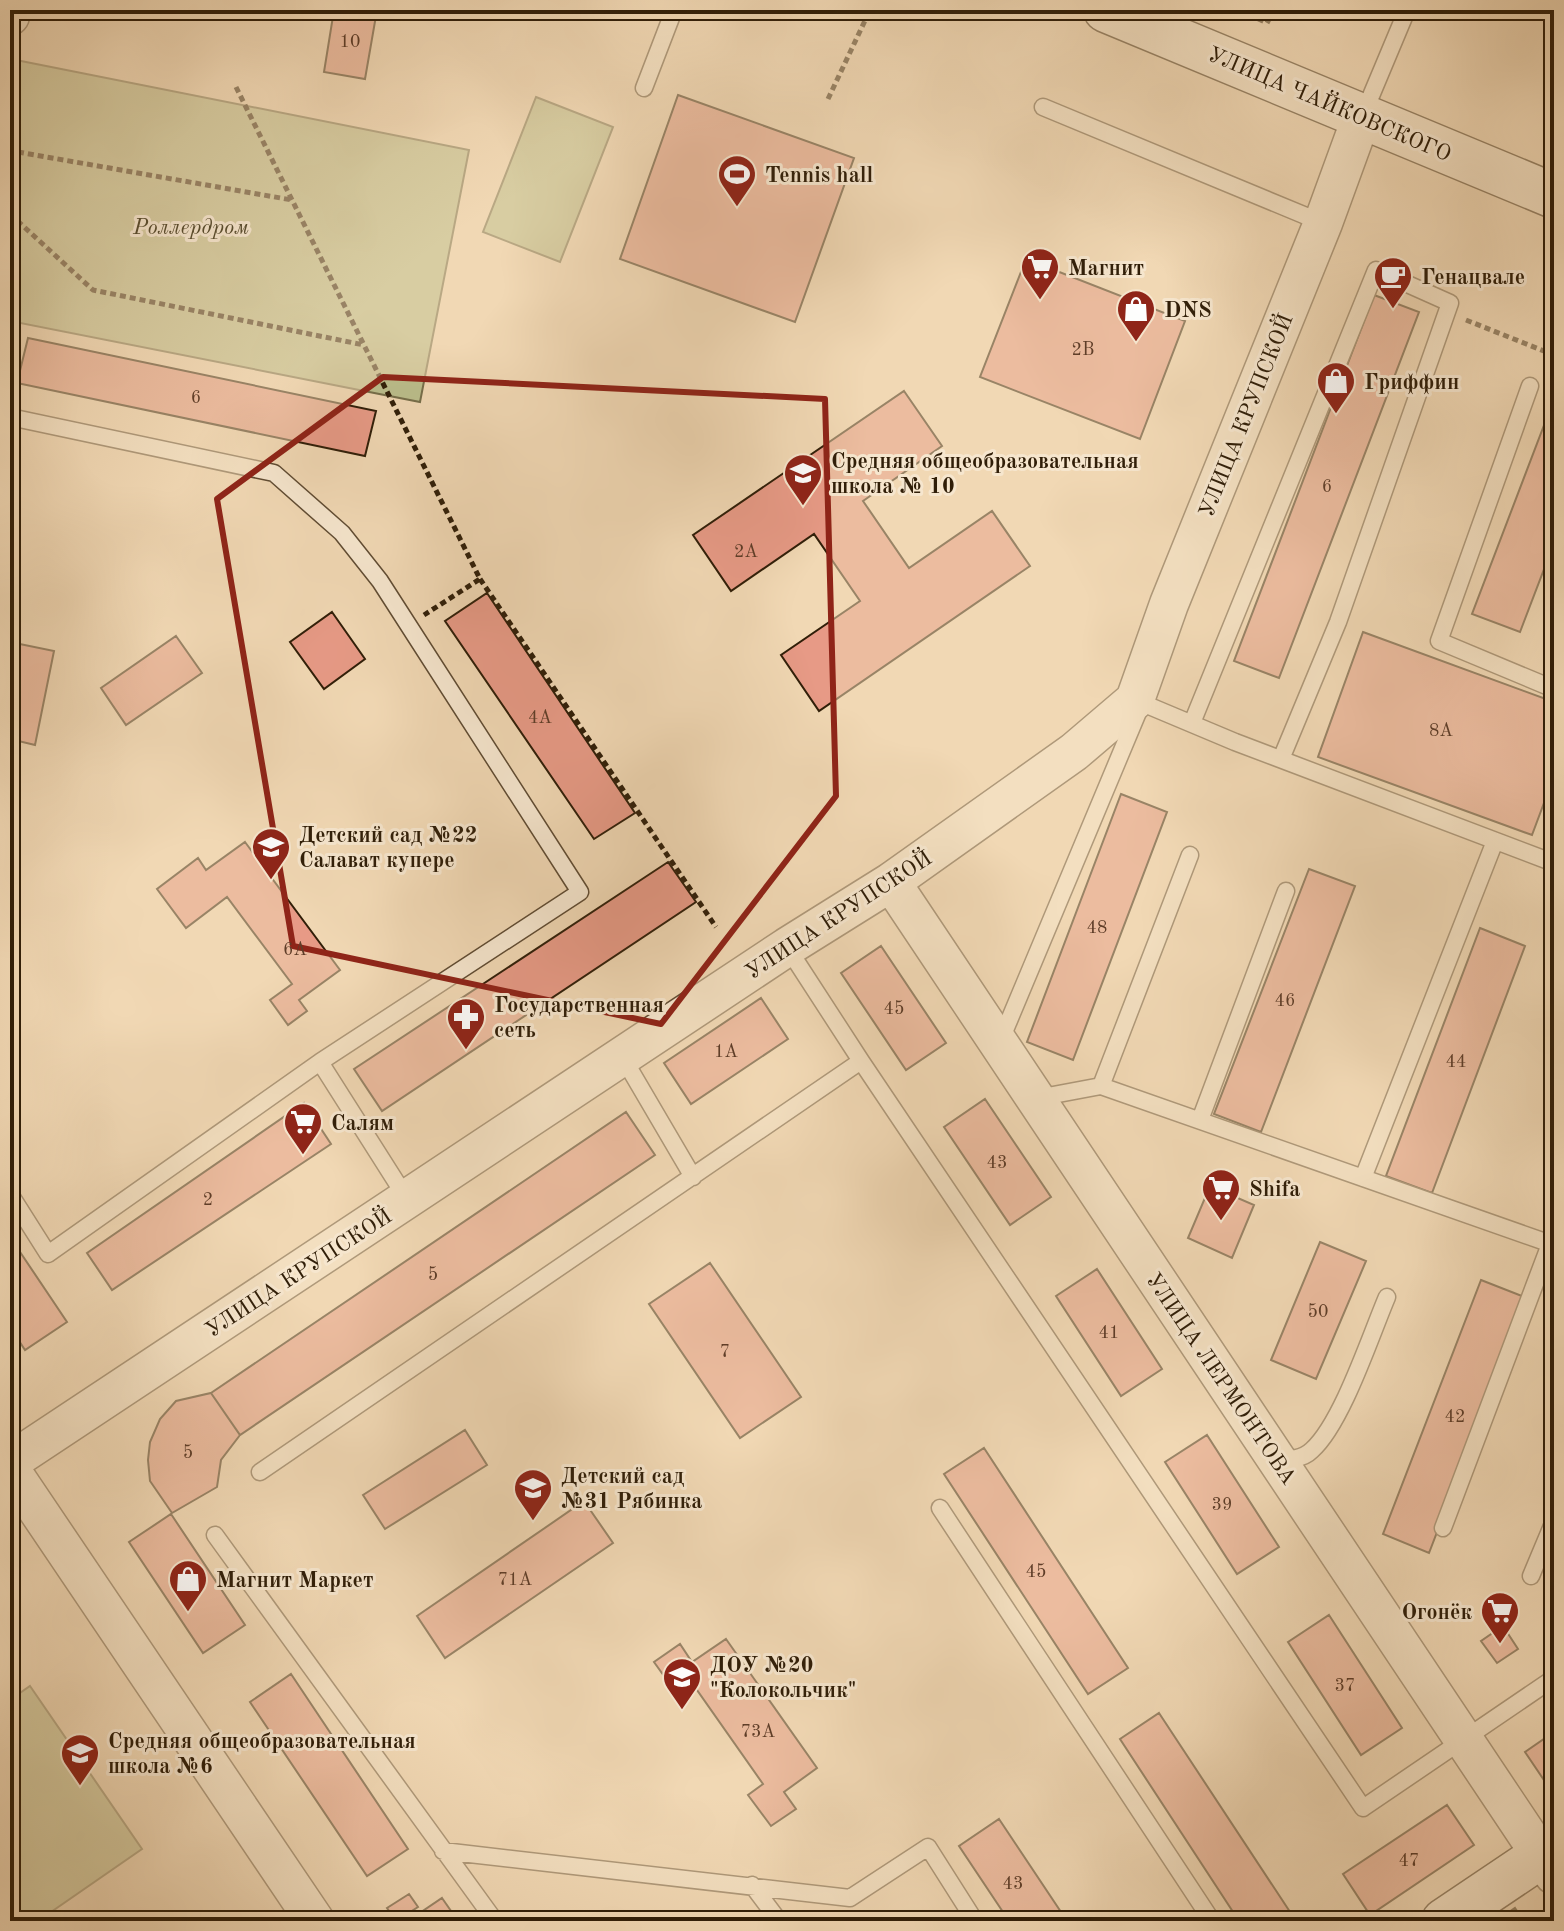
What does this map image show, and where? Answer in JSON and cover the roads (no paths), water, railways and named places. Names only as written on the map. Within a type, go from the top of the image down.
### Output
[{"type":"main road","name":"УЛИЦА ЧАЙКОВСКОГО","points":[[1106,10],[1554,196]]},
{"type":"main road","points":[[1444,1921],[1550,1860]]},
{"type":"street","name":"УЛИЦА КРУПСКОЙ","points":[[10,1462],[787,947],[891,882],[1074,752],[1138,701],[1169,604],[1323,223],[1362,116]]},
{"type":"street","name":"УЛИЦА ЛЕРМОНТОВА","points":[[891,882],[1464,1741],[1550,1860]]},
{"type":"street","points":[[10,1469],[315,1921]]},
{"type":"lane","points":[[644,88],[674,10]]},
{"type":"lane","points":[[1362,116],[1407,10]]},
{"type":"lane","points":[[1043,107],[1323,223]]},
{"type":"lane","points":[[1192,723],[1376,270],[1450,303],[1338,622],[1281,759]]},
{"type":"lane","points":[[1530,386],[1439,641],[1554,689]]},
{"type":"lane","points":[[10,417],[274,473],[342,533],[380,581],[580,892],[320,1062],[48,1254],[10,1194]]},
{"type":"lane","points":[[999,1044],[1138,701],[1554,863]]},
{"type":"lane","points":[[1363,1178],[1495,841]]},
{"type":"lane","points":[[1101,1086],[1190,855]]},
{"type":"lane","points":[[1200,1120],[1286,891]]},
{"type":"lane","points":[[787,947],[1363,1808],[1554,1678]]},
{"type":"lane","points":[[622,1056],[693,1177]]},
{"type":"lane","points":[[260,1472],[861,1061]]},
{"type":"lane","points":[[320,1062],[407,1199]]},
{"type":"lane","points":[[1035,1098],[1101,1086],[1552,1245],[1443,1528]]},
{"type":"lane","points":[[1275,1457],[1295,1459],[1312,1451],[1324,1434],[1338,1413],[1387,1297]]},
{"type":"lane","points":[[940,1508],[1212,1921]]},
{"type":"lane","points":[[1531,1576],[1554,1521]]},
{"type":"lane","points":[[215,1535],[495,1921]]},
{"type":"lane","points":[[443,1851],[850,1898],[928,1847],[975,1921]]},
{"type":"lane","points":[[752,1885],[779,1921]]},
{"type":"place","name":"Tennis hall","points":[[737,208]]},
{"type":"place","name":"Магнит","points":[[1040,301]]},
{"type":"place","name":"Генацвале","points":[[1393,310]]},
{"type":"place","name":"DNS","points":[[1136,343]]},
{"type":"place","name":"Гриффин","points":[[1336,415]]},
{"type":"place","name":"Средняя общеобразовательная школа № 10","points":[[803,507]]},
{"type":"place","name":"Детский сад №22 Салават купере","points":[[271,881]]},
{"type":"place","name":"Государственная сеть","points":[[466,1051]]},
{"type":"place","name":"Салям","points":[[303,1156]]},
{"type":"place","name":"Shifa","points":[[1221,1222]]},
{"type":"place","name":"Детский сад №31 Рябинка","points":[[533,1522]]},
{"type":"place","name":"Магнит Маркет","points":[[188,1613]]},
{"type":"place","name":"Огонёк","points":[[1500,1645]]},
{"type":"place","name":"ДОУ №20 \"Колокольчик\"","points":[[682,1711]]},
{"type":"place","name":"Средняя общеобразовательная школа №6","points":[[80,1787]]},
{"type":"park label","name":"Роллердром","points":[[191,226]]}]
